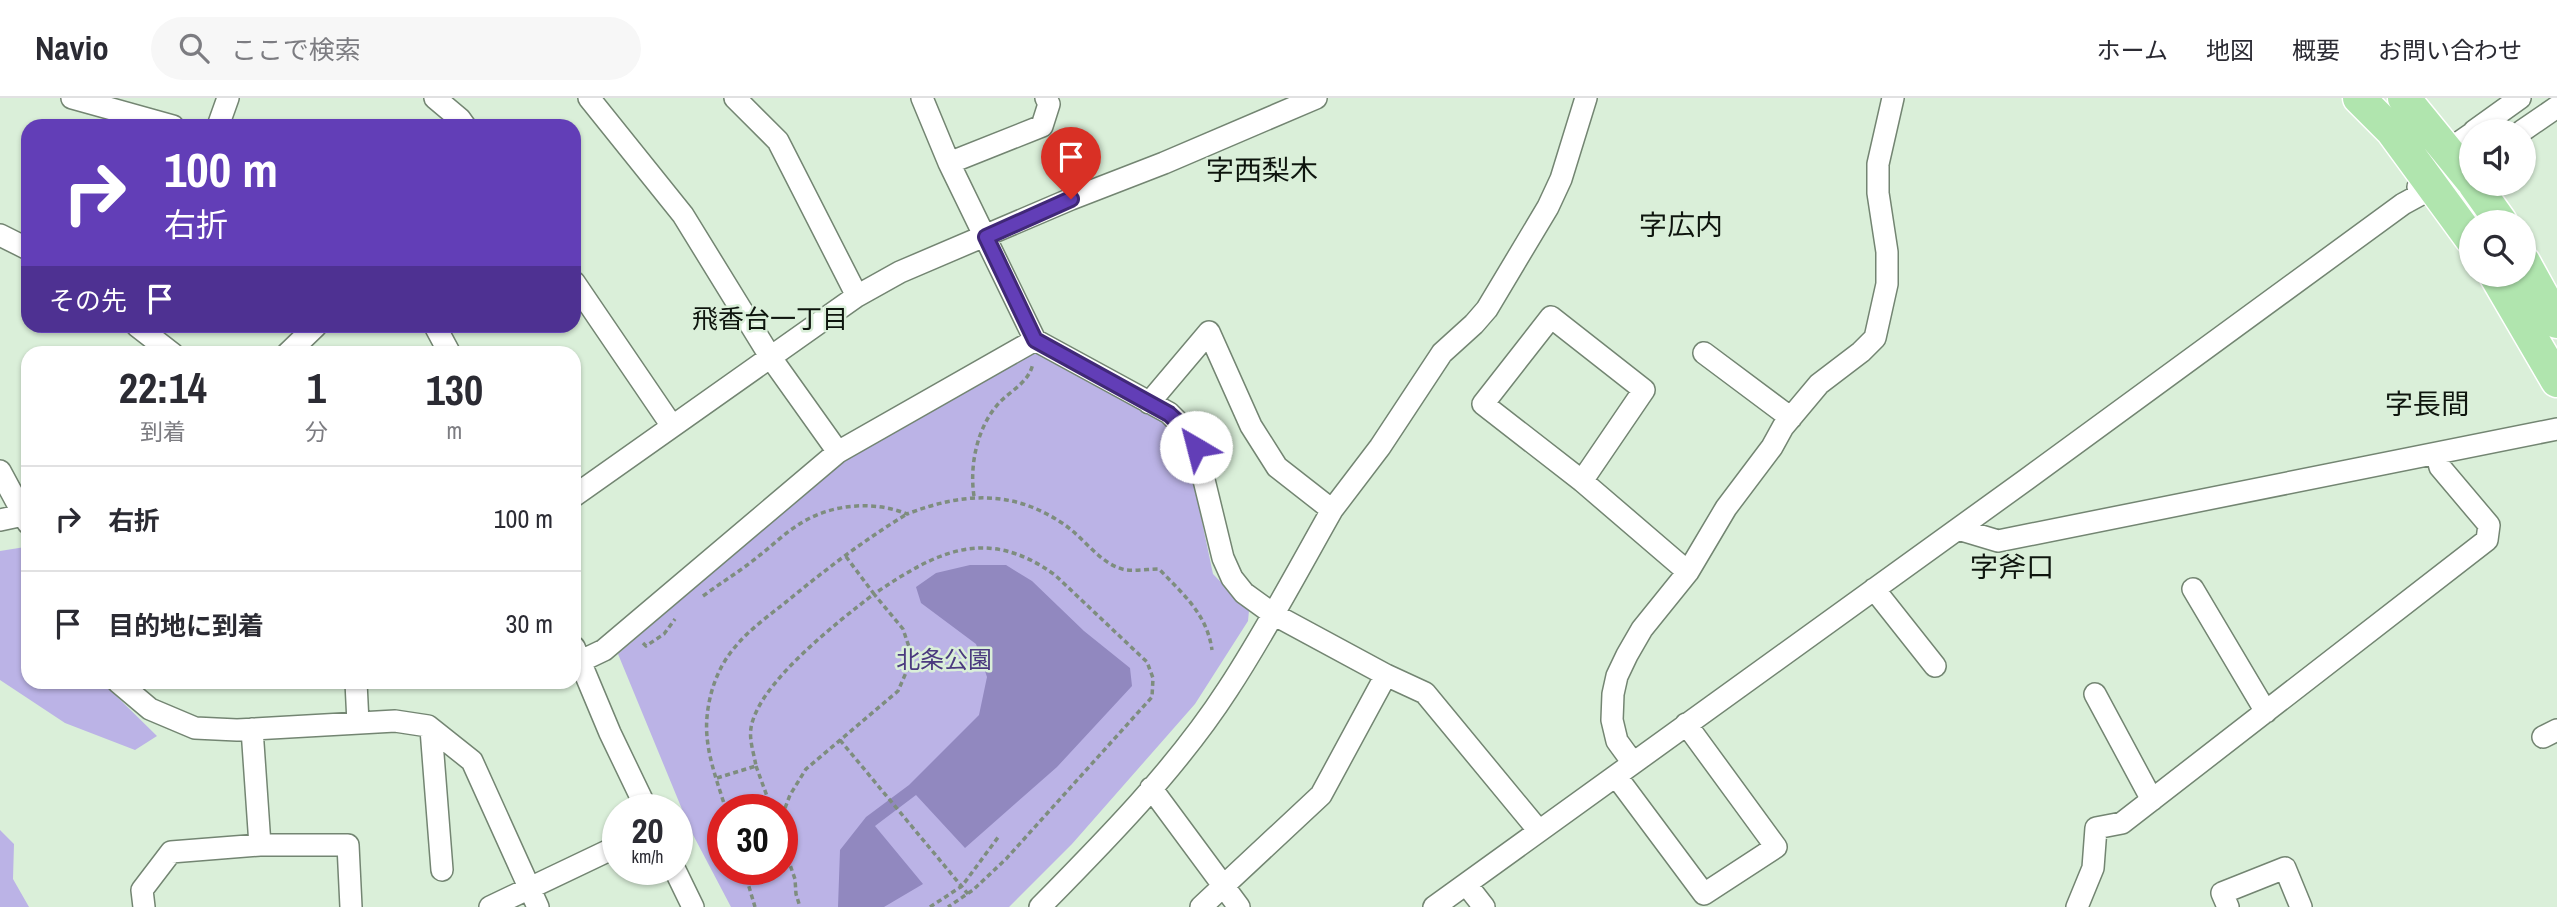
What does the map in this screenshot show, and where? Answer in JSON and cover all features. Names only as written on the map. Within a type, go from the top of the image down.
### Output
[{"type":"highway","points":[[2359,98],[2392,131],[2459,222]]},
{"type":"highway","points":[[2404,98],[2459,151]]},
{"type":"highway","points":[[2507,287],[2546,323]]},
{"type":"highway","points":[[2533,287],[2546,323],[2557,381]]},
{"type":"street","points":[[72,98],[148,119]]},
{"type":"street","points":[[220,119],[228,98]]},
{"type":"street","points":[[435,98],[460,119]]},
{"type":"street","points":[[589,98],[683,215],[771,358],[838,452]]},
{"type":"street","points":[[735,98],[778,141],[857,296]]},
{"type":"street","points":[[922,98],[1031,343],[1149,403],[1169,414],[1182,426],[1196,447],[1223,558],[1232,578],[1244,593],[1273,614],[1425,693],[1539,831]]},
{"type":"street","points":[[949,163],[1042,126],[1049,104],[1046,98]]},
{"type":"street","points":[[581,491],[857,296],[900,272],[1316,98]]},
{"type":"street","points":[[1040,907],[1180,754],[1227,690],[1332,510],[1380,447],[1441,352],[1474,324],[1486,309],[1548,207],[1561,179],[1586,98]]},
{"type":"street","points":[[1633,763],[1617,741],[1612,720],[1613,694],[1617,676],[1642,629],[1688,572],[1726,508],[1791,418],[1819,384],[1875,338],[1887,284],[1887,252],[1878,193],[1878,164],[1894,98]]},
{"type":"street","points":[[2502,119],[2520,98]]},
{"type":"street","points":[[2536,121],[2557,107]]},
{"type":"street","points":[[1434,907],[2431,183],[2459,166]]},
{"type":"street","points":[[0,235],[21,246]]},
{"type":"street","points":[[581,292],[672,426]]},
{"type":"street","points":[[1582,481],[1644,390],[1551,317],[1483,404],[1582,481],[1688,572]]},
{"type":"street","points":[[1149,403],[1209,332],[1251,426],[1277,467],[1332,510]]},
{"type":"street","points":[[146,333],[163,346]]},
{"type":"street","points":[[295,346],[309,333]]},
{"type":"street","points":[[581,654],[604,650],[838,452],[1031,343]]},
{"type":"street","points":[[1704,353],[1791,418]]},
{"type":"street","points":[[1958,529],[1998,541],[2557,429]]},
{"type":"street","points":[[2077,907],[2093,868],[2096,828],[2122,823],[2487,540],[2488,526],[2440,467],[2437,455]]},
{"type":"street","points":[[0,471],[21,507]]},
{"type":"street","points":[[0,520],[21,518]]},
{"type":"street","points":[[1874,589],[1935,666]]},
{"type":"street","points":[[2193,589],[2266,712]]},
{"type":"street","points":[[581,661],[610,733],[639,794]]},
{"type":"street","points":[[1201,907],[1321,795],[1386,675]]},
{"type":"street","points":[[126,689],[150,709],[195,728],[252,729],[396,721],[431,729],[472,761],[534,898]]},
{"type":"street","points":[[356,689],[358,723]]},
{"type":"street","points":[[2095,694],[2152,800]]},
{"type":"street","points":[[1616,776],[1704,894],[1776,847],[1686,724]]},
{"type":"street","points":[[252,729],[260,845]]},
{"type":"street","points":[[431,729],[442,870]]},
{"type":"street","points":[[1151,788],[1239,907]]},
{"type":"street","points":[[144,907],[142,890],[171,852],[260,845],[348,845],[351,907]]},
{"type":"street","points":[[490,907],[534,898],[602,856]]},
{"type":"street","points":[[2228,907],[2222,893],[2285,868],[2301,907]]},
{"type":"street","points":[[1466,884],[1484,907]]},
{"type":"street","points":[[682,885],[693,907]]},
{"type":"path","points":[[974,496],[972,468],[985,423],[1030,373],[1033,366],[1031,343]]},
{"type":"path","points":[[721,794],[709,753],[707,716],[710,695],[723,664],[745,635],[844,554],[907,514],[929,506],[974,496],[1015,502],[1032,507],[1062,523],[1109,565],[1128,570],[1159,569],[1200,614],[1209,631],[1212,650]]},
{"type":"path","points":[[697,600],[812,517],[847,507],[870,506],[895,509],[907,514]]},
{"type":"path","points":[[766,794],[756,766],[751,727],[766,696],[827,631],[874,594],[925,561],[951,552],[972,548],[1009,552],[1040,564],[1147,662],[1154,690],[1147,705],[1006,859],[968,894],[948,907]]},
{"type":"path","points":[[791,794],[806,769],[898,691],[908,668],[909,647],[903,629],[844,554]]},
{"type":"path","points":[[630,628],[646,646],[664,634],[681,613]]},
{"type":"path","points":[[840,740],[968,894]]},
{"type":"path","points":[[716,779],[756,766]]},
{"type":"path","points":[[930,907],[961,886],[999,836]]},
{"type":"path","points":[[748,885],[755,907]]},
{"type":"path","points":[[795,885],[800,907]]},
{"type":"green space","name":"北条公園","points":[[1036,352],[1166,424],[1188,455],[1213,574],[1249,611],[1248,621],[1195,704],[1072,844],[1009,907],[731,907],[719,885],[798,885],[798,794],[707,794],[707,861],[693,835],[693,794],[676,794],[618,654],[844,459]]},
{"type":"green space","points":[[21,548],[21,689],[109,689],[157,736],[135,750],[65,723],[0,680],[0,551]]},
{"type":"green space","points":[[0,830],[14,844],[13,879],[29,907],[0,907]]},
{"type":"shaded area","points":[[970,565],[1006,565],[1032,581],[1084,631],[1130,668],[1132,686],[1057,767],[965,848],[916,795],[875,826],[923,884],[884,907],[838,907],[840,850],[866,817],[909,785],[979,715],[987,677],[976,644],[921,603],[916,587],[936,573]]},
{"type":"district","name":"字西梨木","points":[[1262,170]]},
{"type":"district","name":"字広内","points":[[1681,225]]},
{"type":"district","name":"飛香台一丁目","points":[[770,319]]},
{"type":"district","name":"字長間","points":[[2427,404]]},
{"type":"district","name":"字斧口","points":[[2012,567]]},
{"type":"route","points":[[1071,199],[986,237],[1035,340],[1169,414],[1182,426],[1196,447]]}]
